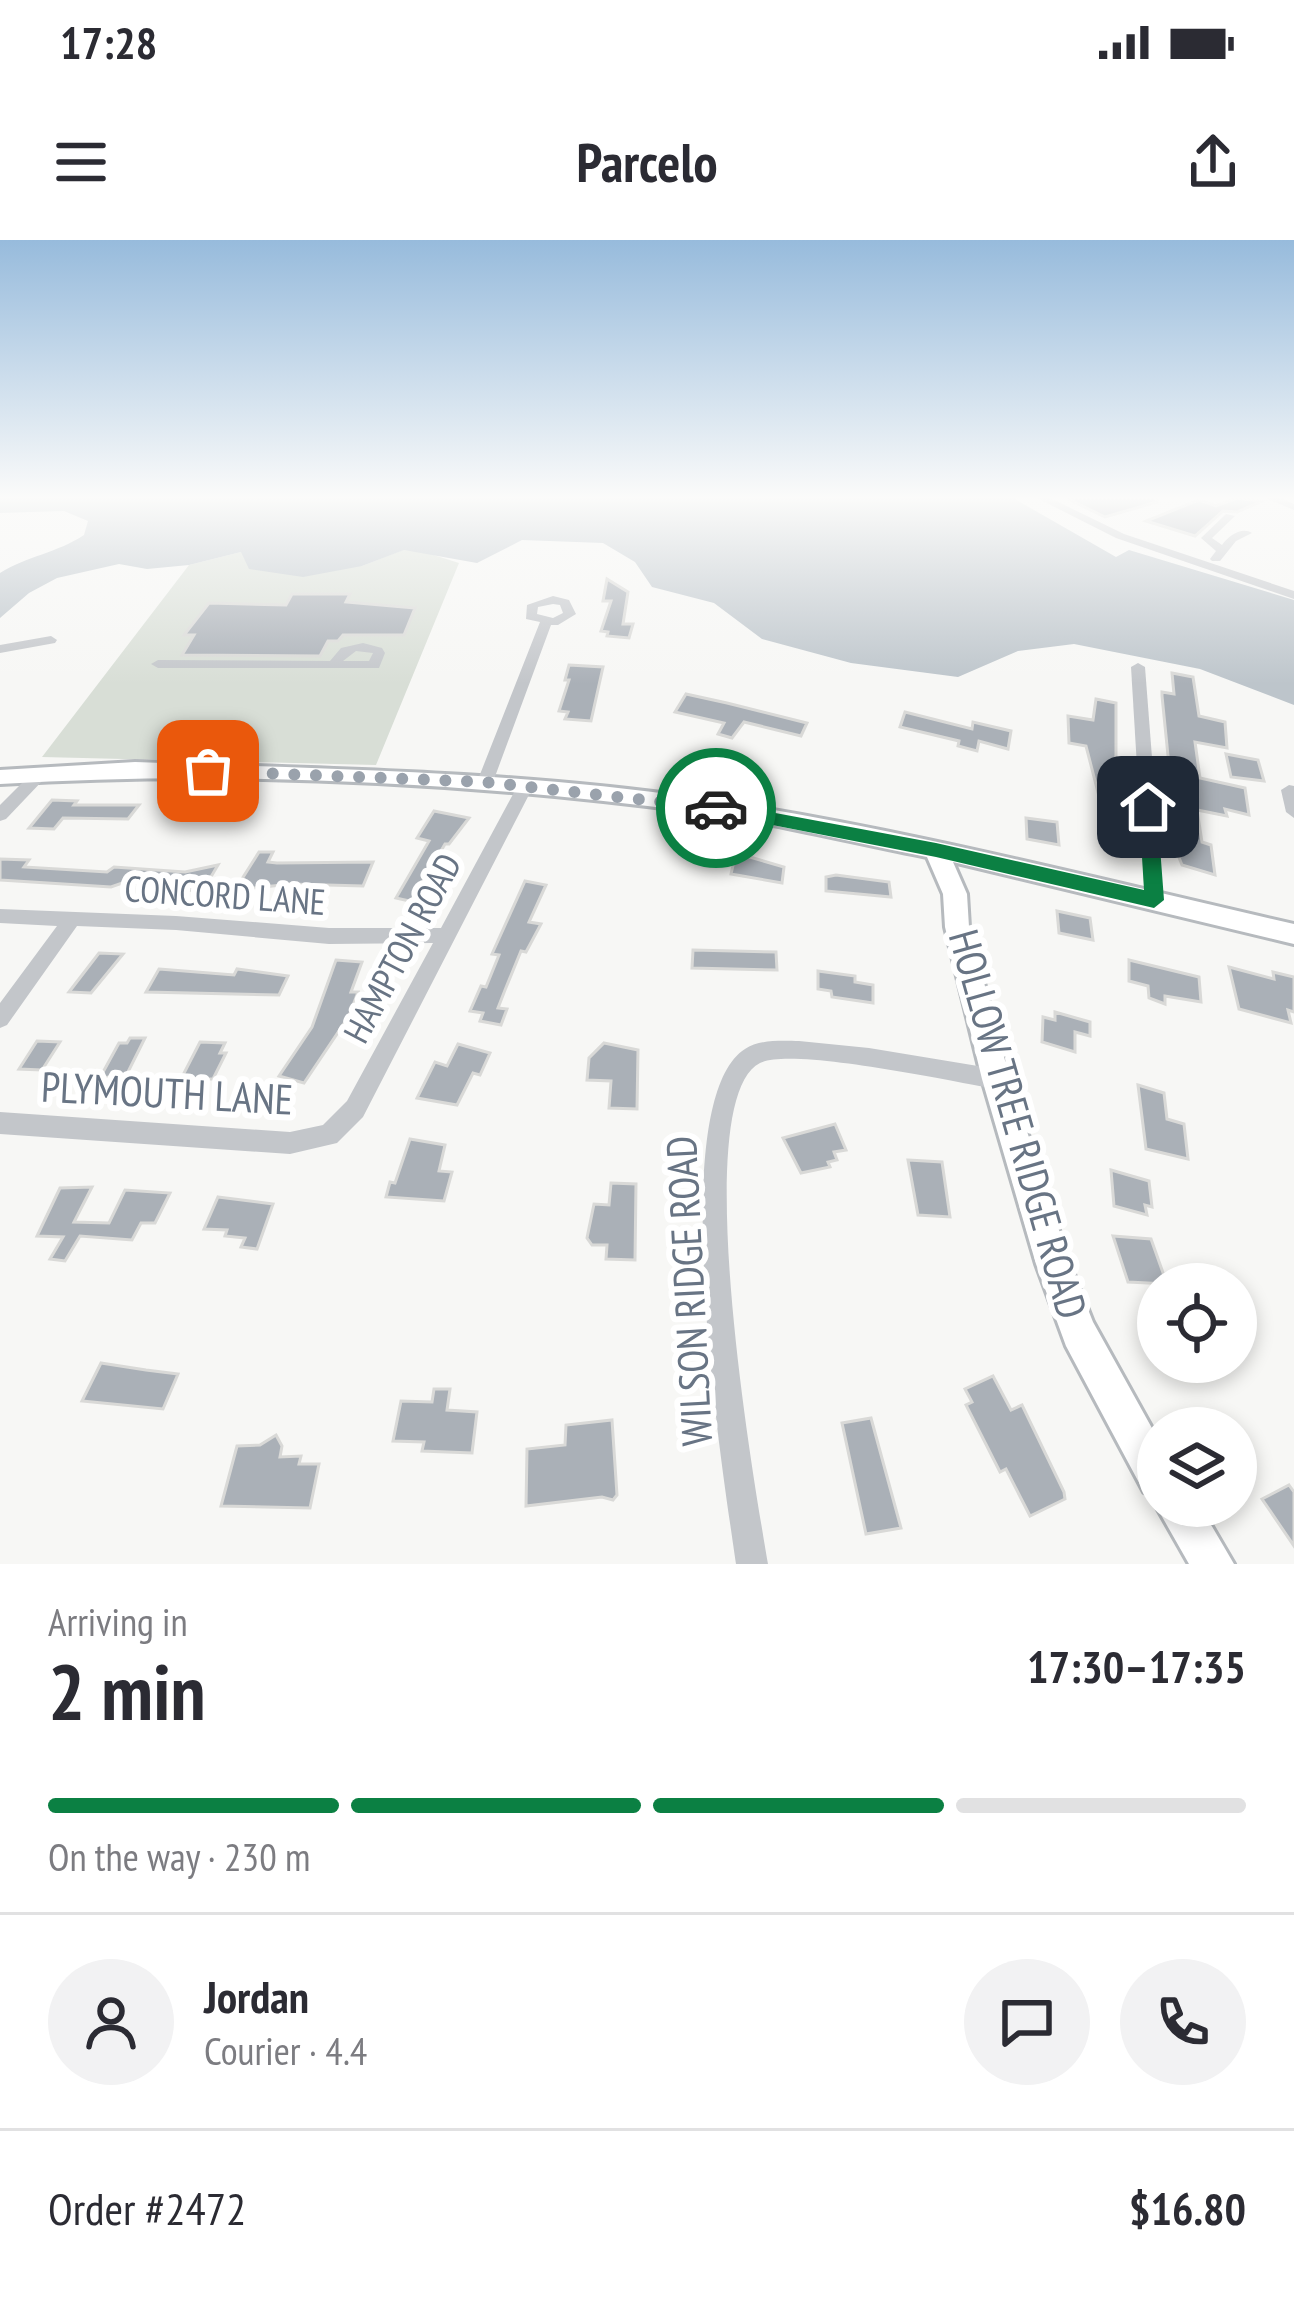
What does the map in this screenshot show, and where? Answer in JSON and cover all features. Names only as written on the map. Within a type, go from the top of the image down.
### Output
[{"type":"main road","points":[[0,777],[135,769],[485,782],[702,806],[936,850],[1294,934]]},
{"type":"main road","name":"HOLLOW TREE RIDGE ROAD","points":[[936,850],[955,894],[957,927],[996,1079],[1078,1333],[1137,1440]]},
{"type":"main road","name":"HOLLOW TREE RIDGE ROAD","points":[[955,894],[974,880],[982,860]]},
{"type":"main road","points":[[1189,1527],[1213,1564]]},
{"type":"street","points":[[1186,560],[1294,595]]},
{"type":"street","points":[[1209,568],[1216,560]]},
{"type":"street","points":[[485,782],[546,622]]},
{"type":"street","points":[[0,649],[51,640]]},
{"type":"street","points":[[158,664],[374,665]]},
{"type":"street","points":[[1138,668],[1154,900]]},
{"type":"street","points":[[0,814],[40,774]]},
{"type":"street","name":"HAMPTON ROAD","points":[[328,1136],[355,1109],[526,785]]},
{"type":"street","points":[[1289,790],[1294,812]]},
{"type":"street","name":"CONCORD LANE","points":[[0,916],[328,936],[445,935]]},
{"type":"street","points":[[0,1018],[71,920]]},
{"type":"street","name":"WILSON RIDGE ROAD","points":[[752,1564],[722,1338],[713,1171],[717,1116],[732,1070],[747,1057],[790,1050],[996,1079]]},
{"type":"street","name":"PLYMOUTH LANE","points":[[0,1123],[290,1143],[328,1136]]},
{"type":"shaded area","points":[[210,560],[308,560],[362,566],[378,560],[459,563],[376,765],[42,757],[189,565]]},
{"type":"shaded area","points":[[210,560],[147,569],[119,564],[57,578],[29,593],[0,618],[0,573],[21,562]]},
{"type":"shaded area","points":[[245,560],[378,560],[303,577],[249,569]]},
{"type":"shaded area","points":[[631,560],[1161,560],[1294,600],[1294,705],[1200,669],[1074,644],[1018,651],[958,677],[851,663],[762,639],[714,603],[652,587]]},
{"type":"building","points":[[607,579],[628,592],[623,624],[633,624],[629,638],[601,631],[611,601],[603,601]]},
{"type":"building","points":[[292,594],[350,594],[346,602],[415,608],[404,635],[343,635],[338,641],[328,641],[320,656],[182,655],[194,635],[184,635],[209,603],[286,605]]},
{"type":"building","points":[[569,665],[603,667],[591,721],[565,719],[568,712],[559,711]]},
{"type":"building","points":[[1172,673],[1193,677],[1199,716],[1225,722],[1227,748],[1195,742],[1200,778],[1245,788],[1249,815],[1225,809],[1227,816],[1197,810],[1202,842],[1211,845],[1215,875],[1182,865],[1178,855],[1162,696],[1162,692],[1174,694]]},
{"type":"building","points":[[686,694],[807,723],[801,736],[744,722],[732,738],[718,734],[724,723],[675,712]]},
{"type":"building","points":[[1096,699],[1116,703],[1116,808],[1120,809],[1121,827],[1100,822],[1100,800],[1086,746],[1069,743],[1068,716],[1093,720]]},
{"type":"building","points":[[905,712],[972,729],[973,722],[1011,731],[1008,749],[979,741],[977,751],[958,746],[959,741],[900,727]]},
{"type":"building","points":[[1226,754],[1258,760],[1264,781],[1231,777]]},
{"type":"building","points":[[52,800],[77,801],[74,805],[139,805],[128,819],[63,818],[54,829],[29,828]]},
{"type":"building","points":[[434,811],[469,818],[445,844],[423,882],[428,883],[418,903],[396,898],[429,841],[417,838]]},
{"type":"building","points":[[1026,818],[1057,822],[1059,845],[1027,839]]},
{"type":"building","points":[[259,852],[273,852],[268,862],[277,863],[373,862],[363,886],[291,884],[235,890]]},
{"type":"building","points":[[736,853],[784,867],[782,883],[731,874]]},
{"type":"building","points":[[0,859],[29,860],[24,867],[107,872],[114,867],[185,872],[218,865],[202,892],[125,882],[111,887],[0,880]]},
{"type":"building","points":[[826,877],[889,882],[891,897],[826,891]]},
{"type":"building","points":[[525,881],[546,885],[529,922],[541,924],[526,952],[521,951],[505,990],[498,1008],[507,1009],[501,1025],[480,1021],[483,1013],[470,1011],[481,986],[486,987],[499,955],[492,954]]},
{"type":"building","points":[[1057,911],[1090,918],[1093,940],[1059,933]]},
{"type":"building","points":[[693,950],[776,952],[777,970],[692,968]]},
{"type":"building","points":[[99,953],[123,954],[91,993],[69,992]]},
{"type":"building","points":[[336,960],[362,962],[351,992],[358,992],[349,1016],[304,1083],[279,1076],[312,1027]]},
{"type":"building","points":[[1129,960],[1199,977],[1201,1002],[1165,996],[1165,1004],[1149,998],[1148,986],[1129,981]]},
{"type":"building","points":[[1229,967],[1274,979],[1273,972],[1294,977],[1294,1012],[1288,1010],[1291,1023],[1239,1009]]},
{"type":"building","points":[[159,969],[234,975],[237,969],[288,976],[279,995],[146,992]]},
{"type":"building","points":[[818,971],[855,976],[855,982],[873,985],[873,1003],[832,997],[831,991],[818,989]]},
{"type":"building","points":[[1055,1012],[1090,1022],[1090,1036],[1075,1032],[1075,1052],[1042,1042],[1043,1017],[1055,1020]]},
{"type":"building","points":[[145,1038],[125,1078],[105,1077],[102,1074],[119,1043]]},
{"type":"building","points":[[37,1041],[60,1042],[42,1070],[19,1069]]},
{"type":"building","points":[[200,1042],[225,1043],[220,1053],[226,1053],[213,1079],[181,1079]]},
{"type":"building","points":[[604,1043],[638,1050],[637,1109],[609,1108],[611,1081],[587,1080],[589,1058]]},
{"type":"building","points":[[458,1044],[490,1053],[480,1075],[473,1073],[457,1105],[417,1098],[435,1062],[447,1066]]},
{"type":"building","points":[[1138,1085],[1164,1093],[1167,1119],[1184,1124],[1188,1159],[1146,1149]]},
{"type":"building","points":[[835,1124],[846,1150],[834,1152],[837,1160],[828,1162],[830,1167],[801,1173],[783,1138]]},
{"type":"building","points":[[410,1139],[445,1145],[439,1171],[452,1172],[444,1201],[386,1197]]},
{"type":"building","points":[[908,1160],[942,1162],[950,1217],[918,1215]]},
{"type":"building","points":[[1111,1170],[1149,1181],[1152,1207],[1145,1205],[1147,1215],[1114,1206]]},
{"type":"building","points":[[611,1183],[636,1184],[635,1260],[606,1259],[607,1245],[592,1245],[587,1238],[594,1204],[609,1205]]},
{"type":"building","points":[[92,1187],[74,1222],[109,1223],[125,1190],[170,1193],[155,1223],[141,1223],[132,1240],[80,1236],[65,1261],[50,1259],[63,1237],[37,1236],[60,1188]]},
{"type":"building","points":[[218,1197],[273,1204],[257,1249],[241,1247],[245,1238],[225,1236],[227,1230],[204,1229]]},
{"type":"building","points":[[1113,1236],[1151,1239],[1160,1263],[1137,1263],[1137,1282],[1128,1282]]},
{"type":"building","points":[[101,1363],[178,1374],[163,1409],[82,1401]]},
{"type":"building","points":[[993,1376],[1011,1410],[1022,1405],[1064,1492],[1065,1499],[1030,1516],[1006,1469],[1000,1472],[966,1405],[972,1402],[965,1389]]},
{"type":"building","points":[[434,1389],[450,1389],[447,1410],[477,1412],[472,1453],[422,1451],[424,1442],[393,1441],[401,1401],[432,1402]]},
{"type":"building","points":[[871,1418],[901,1528],[866,1534],[842,1423]]},
{"type":"building","points":[[612,1420],[617,1495],[613,1500],[602,1497],[526,1506],[527,1449],[565,1445],[566,1425]]},
{"type":"building","points":[[276,1435],[282,1446],[280,1457],[301,1456],[299,1464],[319,1464],[310,1508],[221,1506],[237,1446],[260,1445]]},
{"type":"building","points":[[1289,1485],[1294,1492],[1294,1546],[1262,1499]]},
{"type":"way so far","points":[[208,771],[485,782],[716,808]]},
{"type":"route","points":[[716,808],[936,850],[1154,900],[1148,807]]}]
